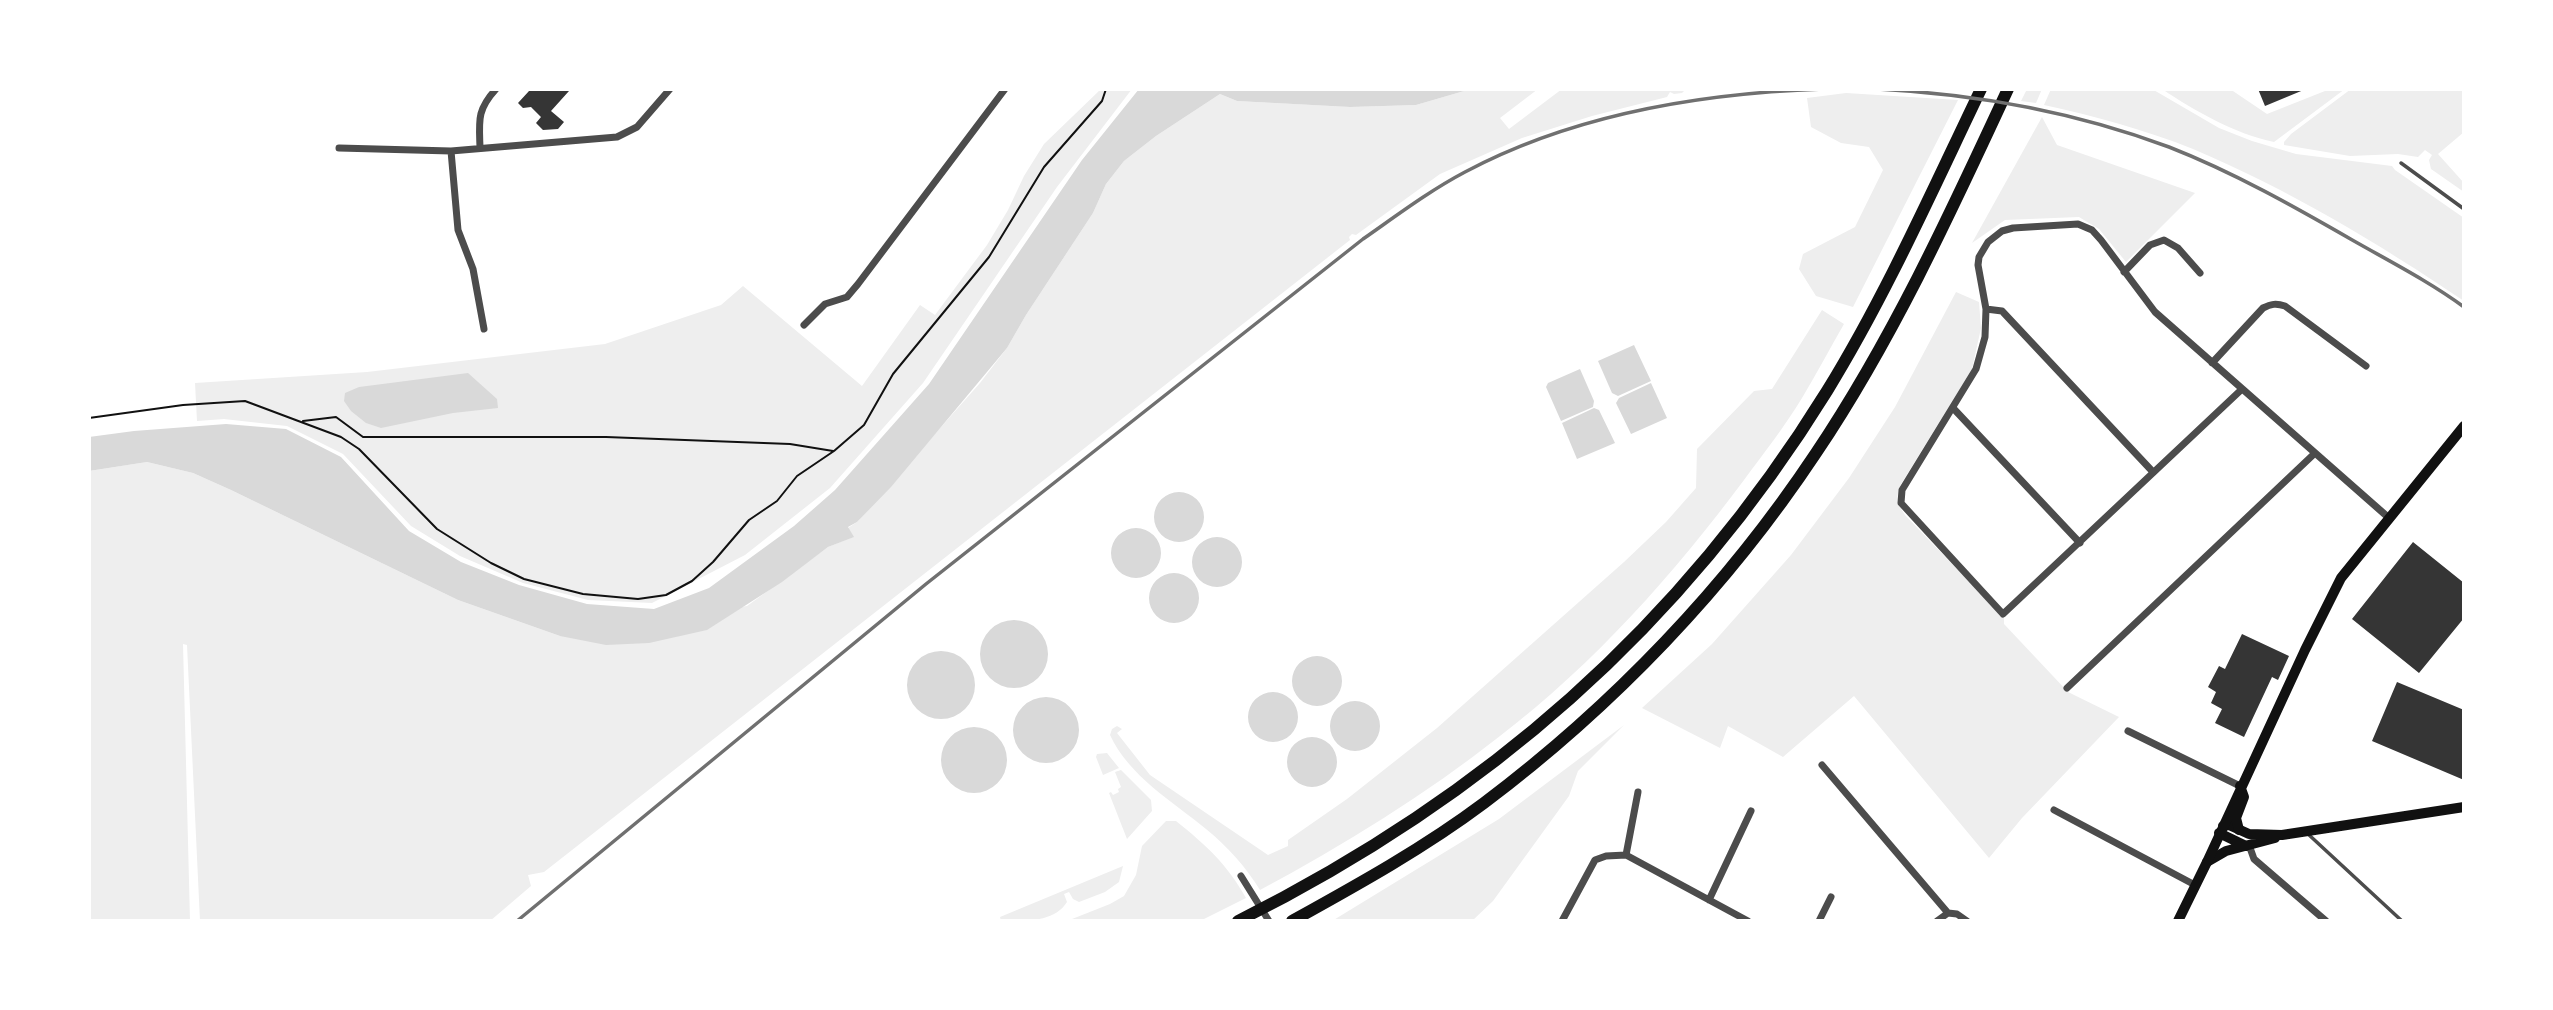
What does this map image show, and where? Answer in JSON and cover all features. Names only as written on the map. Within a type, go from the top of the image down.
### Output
[{"type":"highway","points":[[1238,921],[1359,855],[1428,811],[1492,765],[1550,718],[1623,649],[1691,577],[1745,511],[1827,390],[1874,306],[1981,89]]},
{"type":"highway","points":[[1292,921],[1357,885],[1482,804],[1605,701],[1698,606],[1758,534],[1845,407],[1877,353],[1940,231],[2008,89]]},
{"type":"main road","points":[[2178,921],[2341,578],[2464,426]]},
{"type":"main road","points":[[2239,830],[2236,818],[2244,797],[2241,786]]},
{"type":"main road","points":[[2207,862],[2226,851],[2282,835],[2464,807]]},
{"type":"main road","points":[[2221,829],[2229,825],[2249,834],[2282,835]]},
{"type":"main road","points":[[2221,829],[2247,845]]},
{"type":"street","points":[[480,147],[479,115],[484,102],[496,89]]},
{"type":"street","points":[[339,148],[451,150],[617,137],[637,127],[670,89]]},
{"type":"street","points":[[804,325],[825,303],[846,297],[858,284],[1004,89]]},
{"type":"street","points":[[451,150],[458,230],[473,269],[484,329]]},
{"type":"street","points":[[2241,390],[2003,614],[1901,503],[1902,490],[1976,369],[1985,337],[1986,309],[1979,257],[1988,242],[2002,231],[2070,224],[2086,226],[2101,240],[2155,312],[2389,518]]},
{"type":"street","points":[[2124,272],[2150,245],[2164,240],[2178,248],[2200,273]]},
{"type":"street","points":[[2213,363],[2263,308],[2277,304],[2284,306],[2366,366]]},
{"type":"street","points":[[1986,309],[2002,311],[2153,472]]},
{"type":"street","points":[[1953,408],[2080,543]]},
{"type":"street","points":[[2067,688],[2314,453]]},
{"type":"street","points":[[2128,731],[2241,786]]},
{"type":"street","points":[[1822,765],[1948,913]]},
{"type":"street","points":[[1626,855],[1638,792]]},
{"type":"street","points":[[2054,810],[2195,885]]},
{"type":"street","points":[[1709,900],[1751,811]]},
{"type":"street","points":[[2247,845],[2254,859],[2326,921]]},
{"type":"street","points":[[1562,921],[1595,860],[1606,856],[1626,855],[1748,921]]},
{"type":"street","points":[[1241,876],[1269,921]]},
{"type":"street","points":[[1819,921],[1831,897]]},
{"type":"street","points":[[1937,921],[1948,913],[1957,914],[1967,921]]},
{"type":"lane","points":[[2401,163],[2464,209]]},
{"type":"lane","points":[[2306,832],[2402,921]]},
{"type":"path","points":[[89,418],[183,405],[245,401],[341,437],[359,449],[417,511],[438,529],[491,563],[524,579],[583,594],[638,599],[666,595],[692,582],[749,520],[777,501],[797,475],[834,451],[864,425],[893,374],[989,257],[1044,167],[1102,101],[1106,89]]},
{"type":"path","points":[[302,422],[336,417],[363,437],[606,437],[790,444],[834,451]]},
{"type":"shaded area","points":[[1101,89],[1132,89],[1057,187],[923,383],[830,488],[745,555],[652,603],[588,600],[523,583],[460,556],[411,526],[343,454],[287,426],[224,419],[197,421],[195,383],[367,372],[605,344],[721,305],[743,286],[862,386],[920,305],[935,315],[987,245],[1044,144]]},
{"type":"shaded area","points":[[1139,89],[1471,89],[1416,105],[1350,107],[1237,101],[1220,94],[1156,136],[1124,161],[1106,184],[1093,213],[1007,348],[891,487],[857,522],[848,527],[854,537],[828,547],[782,582],[707,630],[649,643],[606,645],[560,636],[458,600],[193,473],[147,462],[89,471],[89,437],[226,424],[286,429],[341,457],[409,531],[461,562],[519,585],[587,604],[654,609],[709,588],[794,526],[835,490],[929,384],[1082,160]]},
{"type":"shaded area","points":[[1471,89],[1538,89],[1500,118],[1509,129],[1562,89],[1686,89],[1682,93],[1670,92],[1667,97],[1592,116],[1522,138],[1440,174],[1356,235],[1352,234],[1350,240],[544,872],[528,875],[531,886],[490,921],[200,921],[187,645],[183,644],[190,921],[89,921],[89,471],[147,462],[193,473],[458,600],[560,636],[747,606],[828,547],[853,537],[848,528],[857,522],[980,383],[1007,348],[1093,213],[1106,184],[1124,161],[1156,136],[1220,94],[1237,101],[1350,107],[1416,105]]},
{"type":"shaded area","points":[[2027,89],[2042,89],[2036,103],[2021,101]]},
{"type":"shaded area","points":[[2051,89],[2152,89],[2219,128],[2252,141],[2296,154],[2392,166],[2464,218],[2464,301],[2332,218],[2263,181],[2175,142],[2044,105]]},
{"type":"shaded area","points":[[2162,89],[2230,89],[2267,114],[2330,89],[2345,89],[2274,142],[2216,121]]},
{"type":"shaded area","points":[[2351,89],[2464,89],[2464,132],[2438,154],[2464,183],[2464,192],[2431,169],[2429,160],[2432,155],[2425,150],[2418,157],[2398,154],[2350,156],[2284,145],[2291,134]]},
{"type":"shaded area","points":[[1846,93],[1958,100],[1853,307],[1816,296],[1799,269],[1803,254],[1855,227],[1883,170],[1869,147],[1841,143],[1811,127],[1807,98]]},
{"type":"shaded area","points":[[2042,117],[2057,145],[2195,193],[2126,262],[2099,229],[2079,217],[2005,220],[1972,243]]},
{"type":"shaded area","points":[[1956,292],[1979,302],[1981,328],[1972,369],[1901,484],[1899,504],[1905,515],[2004,616],[2004,624],[2068,692],[2119,717],[2022,818],[1989,858],[1854,696],[1783,757],[1728,726],[1720,748],[1642,708],[1712,644],[1791,555],[1849,478],[1895,407]]},
{"type":"shaded area","points":[[1822,310],[1844,324],[1808,389],[1781,429],[1690,550],[1600,648],[1535,708],[1443,779],[1383,818],[1260,890],[1221,842],[1152,787],[1118,750],[1110,735],[1112,729],[1117,726],[1122,729],[1117,733],[1150,775],[1268,855],[1288,846],[1288,840],[1347,799],[1437,728],[1666,522],[1696,488],[1697,449],[1754,391],[1772,389]]},
{"type":"shaded area","points":[[1634,345],[1651,381],[1618,396],[1612,393],[1598,361]]},
{"type":"shaded area","points":[[1580,369],[1594,401],[1593,407],[1561,421],[1546,387],[1548,383]]},
{"type":"shaded area","points":[[468,373],[497,399],[498,408],[453,413],[381,428],[366,423],[351,411],[344,401],[345,393],[359,387]]},
{"type":"shaded area","points":[[1651,383],[1667,418],[1631,434],[1616,403],[1619,398]]},
{"type":"shaded area","points":[[1594,408],[1599,410],[1615,443],[1577,459],[1562,423]]},
{"type":"shaded area","points":[[1179,492],[1197,499],[1204,517],[1197,535],[1179,542],[1161,535],[1154,517],[1161,499]]},
{"type":"shaded area","points":[[1136,528],[1154,535],[1161,553],[1154,571],[1136,578],[1118,571],[1111,553],[1118,535]]},
{"type":"shaded area","points":[[1217,537],[1235,544],[1242,562],[1235,580],[1217,587],[1199,580],[1192,562],[1199,544]]},
{"type":"shaded area","points":[[1174,573],[1191,581],[1199,598],[1191,615],[1174,623],[1157,615],[1149,598],[1157,581]]},
{"type":"shaded area","points":[[1014,620],[1027,623],[1038,630],[1045,641],[1048,654],[1045,667],[1038,678],[1027,685],[1014,688],[1001,685],[990,678],[983,667],[980,654],[983,641],[990,630],[1001,623]]},
{"type":"shaded area","points":[[941,651],[954,654],[965,661],[972,672],[975,685],[972,698],[965,709],[954,716],[941,719],[928,716],[917,709],[910,698],[907,685],[910,672],[917,661],[928,654]]},
{"type":"shaded area","points":[[1317,656],[1335,663],[1342,681],[1335,699],[1317,706],[1299,699],[1292,681],[1299,663]]},
{"type":"shaded area","points":[[1273,692],[1290,700],[1298,717],[1290,734],[1273,742],[1256,734],[1248,717],[1256,700]]},
{"type":"shaded area","points":[[1039,697],[1053,697],[1065,702],[1074,711],[1079,730],[1077,743],[1070,754],[1053,763],[1039,763],[1027,758],[1018,749],[1013,737],[1013,723],[1018,711],[1027,702]]},
{"type":"shaded area","points":[[1355,701],[1373,708],[1380,726],[1373,744],[1355,751],[1337,744],[1330,726],[1337,708]]},
{"type":"shaded area","points":[[1624,725],[1578,771],[1569,796],[1493,901],[1472,921],[1332,921],[1499,819]]},
{"type":"shaded area","points":[[967,727],[981,727],[993,732],[1002,741],[1007,760],[1005,773],[998,784],[981,793],[967,793],[955,788],[946,779],[941,767],[941,753],[946,741],[955,732]]},
{"type":"shaded area","points":[[1312,737],[1329,745],[1337,762],[1329,779],[1312,787],[1295,779],[1287,762],[1295,745]]},
{"type":"shaded area","points":[[1107,753],[1119,768],[1103,775],[1096,757],[1097,754]]},
{"type":"shaded area","points":[[1121,770],[1151,800],[1152,811],[1127,839],[1109,793],[1113,795],[1119,792],[1121,787],[1115,772]]},
{"type":"shaded area","points":[[1166,821],[1176,821],[1206,847],[1231,875],[1246,898],[1200,921],[1067,921],[1124,896],[1136,875],[1142,846]]},
{"type":"shaded area","points":[[1123,866],[1119,882],[1105,892],[1079,902],[1073,899],[1069,892],[1064,894],[1067,902],[1054,914],[1037,919],[1001,921],[1000,917]]},
{"type":"building","points":[[526,89],[569,91],[551,111],[564,122],[558,129],[543,130],[536,123],[541,117],[531,107],[523,108],[518,103],[529,91]]},
{"type":"building","points":[[2258,89],[2306,89],[2265,106]]},
{"type":"building","points":[[2413,542],[2464,583],[2464,618],[2419,673],[2352,619]]},
{"type":"building","points":[[2242,634],[2289,656],[2278,680],[2272,677],[2244,737],[2215,723],[2222,709],[2211,703],[2216,692],[2208,687],[2219,666],[2225,669]]},
{"type":"building","points":[[2397,682],[2464,710],[2464,780],[2372,741]]},
{"type":"railway","points":[[517,921],[926,584],[1363,239],[1439,187],[1507,152],[1594,121],[1686,102],[1778,91],[1824,89]]},
{"type":"railway","points":[[1877,89],[1952,95],[2025,107],[2098,124],[2169,147],[2217,167],[2286,203],[2410,272],[2464,307]]}]
